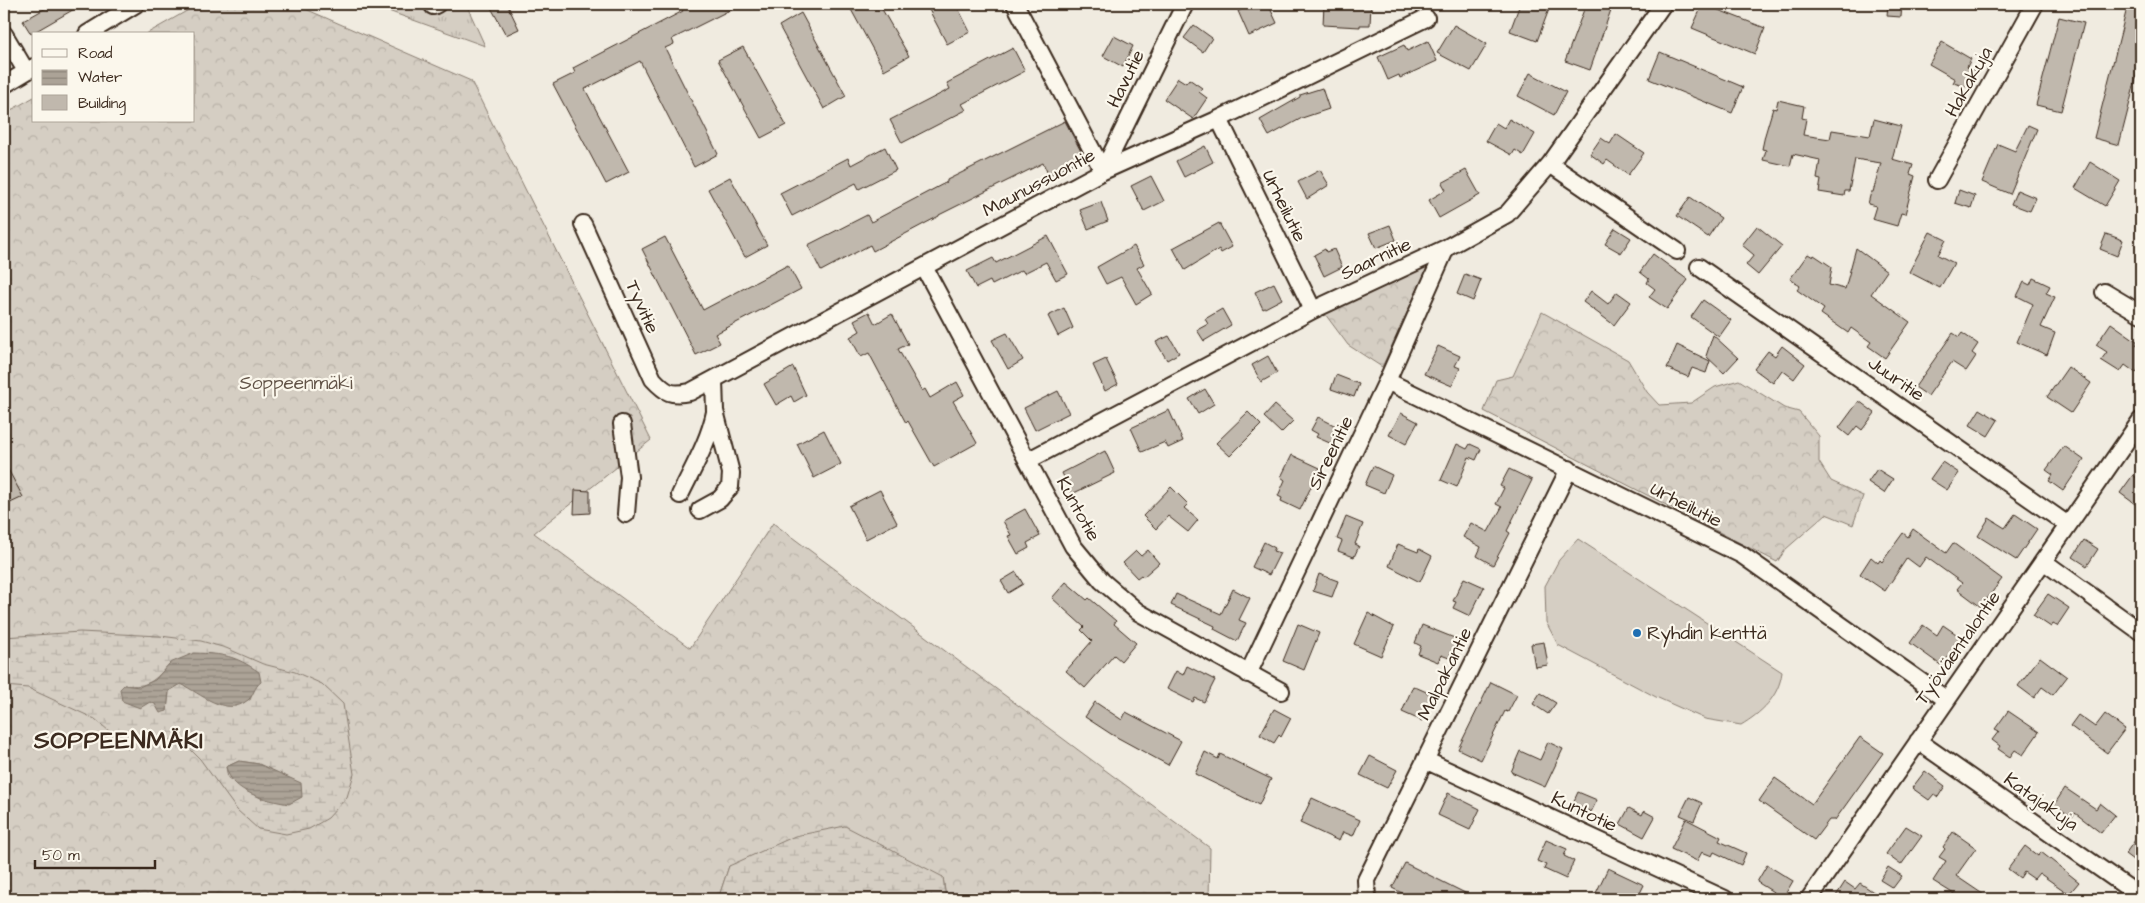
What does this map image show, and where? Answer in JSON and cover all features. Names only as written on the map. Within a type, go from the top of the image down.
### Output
[{"type":"street","points":[[90,32],[136,4]]},
{"type":"street","points":[[1015,4],[1103,171]]},
{"type":"street","name":"Havutie","points":[[1103,171],[1185,4]]},
{"type":"street","name":"Saarnitie","points":[[1029,460],[1313,310],[1446,248],[1507,214],[1550,164],[1663,4]]},
{"type":"street","name":"Hakakuja","points":[[1937,180],[2035,4]]},
{"type":"street","name":"Maunussuontie","points":[[677,394],[690,392],[714,380],[1103,171],[1219,119],[1426,18]]},
{"type":"street","points":[[4,34],[30,69],[4,85]]},
{"type":"street","name":"Urheilutie","points":[[1219,119],[1313,310]]},
{"type":"street","points":[[1550,164],[1676,251]]},
{"type":"street","name":"Tyvitie","points":[[582,224],[653,379],[664,390],[677,394]]},
{"type":"street","name":"Sireenitie","points":[[1248,674],[1388,381],[1446,248]]},
{"type":"street","name":"Kuntotie","points":[[924,267],[1074,546],[1102,582],[1138,612],[1280,691]]},
{"type":"street","name":"Juuritie","points":[[1699,267],[2068,525]]},
{"type":"street","points":[[2104,292],[2141,314]]},
{"type":"street","points":[[700,510],[720,499],[730,487],[731,473],[715,411],[714,380]]},
{"type":"street","name":"Urheilutie","points":[[1388,381],[1742,555],[1947,700]]},
{"type":"street","points":[[680,495],[709,433],[715,411]]},
{"type":"street","name":"Työväentalontie","points":[[1809,899],[2141,420]]},
{"type":"street","points":[[622,424],[629,477],[626,514]]},
{"type":"street","name":"Malpakantie","points":[[1367,899],[1366,880],[1569,469]]},
{"type":"street","points":[[2043,561],[2141,632]]},
{"type":"street","name":"Katajakuja","points":[[1918,741],[2141,896]]},
{"type":"street","name":"Kuntotie","points":[[1425,760],[1725,899]]},
{"type":"green space","name":"Soppeenmäki","points":[[199,4],[294,4],[471,81],[651,440],[534,533],[690,648],[773,523],[1210,848],[1209,899],[946,899],[943,877],[729,866],[718,899],[4,899],[4,114],[32,98],[32,122],[195,122],[195,32],[150,32]]},
{"type":"green space","points":[[369,4],[466,4],[485,46]]},
{"type":"green space","points":[[1434,254],[1382,367],[1348,345],[1325,314],[1429,264]]},
{"type":"green space","points":[[1542,312],[1628,360],[1647,392],[1659,405],[1691,403],[1715,387],[1739,380],[1784,408],[1799,412],[1819,436],[1819,462],[1831,481],[1863,496],[1853,525],[1826,514],[1786,549],[1777,562],[1484,411],[1496,380],[1513,376]]},
{"type":"green space","name":"Ryhdin kenttä","points":[[1578,539],[1782,672],[1773,697],[1762,710],[1741,725],[1705,719],[1656,697],[1558,645],[1546,622],[1545,586],[1559,560]]},
{"type":"green space","points":[[80,632],[160,636],[201,641],[226,648],[263,664],[295,672],[322,684],[343,704],[354,774],[347,797],[328,818],[309,829],[286,834],[258,829],[237,810],[200,759],[184,743],[167,739],[139,741],[116,737],[95,719],[28,688],[4,686],[4,637]],"holes":[[[170,663],[256,685],[250,700],[194,690],[181,684],[169,691],[167,711],[124,685],[132,686],[150,682]],[[239,761],[259,764],[262,799],[228,778],[226,767]]]},
{"type":"green space","points":[[845,826],[943,877],[946,899],[718,899],[729,866],[795,836]]},
{"type":"water","points":[[194,653],[228,656],[243,662],[259,672],[261,682],[252,696],[240,705],[222,705],[213,702],[181,684],[169,691],[167,711],[160,713],[155,704],[150,702],[140,708],[122,701],[120,689],[124,685],[139,687],[155,680],[170,663]]},
{"type":"water","points":[[239,761],[259,764],[301,783],[302,797],[289,804],[251,794],[235,783],[229,776],[226,767]]},
{"type":"building","points":[[44,4],[83,4],[31,34],[23,21],[46,8]]},
{"type":"building","points":[[489,4],[507,4],[519,29],[506,35]]},
{"type":"building","points":[[687,4],[742,4],[672,39],[674,44],[665,48],[718,154],[694,167],[640,61],[585,89],[629,172],[606,184],[553,84],[575,73],[573,68],[683,11],[681,7]]},
{"type":"building","points":[[848,4],[879,4],[909,56],[884,70]]},
{"type":"building","points":[[926,4],[956,4],[970,32],[947,44]]},
{"type":"building","points":[[1255,4],[1268,4],[1277,23],[1249,36],[1238,11]]},
{"type":"building","points":[[1324,4],[1371,4],[1370,25],[1360,25],[1360,27],[1323,25]]},
{"type":"building","points":[[1520,4],[1551,4],[1537,41],[1510,31]]},
{"type":"building","points":[[1586,4],[1613,4],[1590,70],[1565,61]]},
{"type":"building","points":[[1703,4],[1765,28],[1755,54],[1692,28]]},
{"type":"building","points":[[1888,4],[1902,4],[1901,17],[1887,16]]},
{"type":"building","points":[[2128,4],[2141,4],[2141,59],[2119,145],[2094,138]]},
{"type":"building","points":[[801,13],[846,96],[824,109],[779,26]]},
{"type":"building","points":[[2059,17],[2084,23],[2061,111],[2036,105]]},
{"type":"building","points":[[1194,25],[1212,38],[1203,52],[1184,38]]},
{"type":"building","points":[[1454,25],[1487,44],[1471,71],[1437,53]]},
{"type":"building","points":[[1114,36],[1133,46],[1123,67],[1103,56]]},
{"type":"building","points":[[1428,41],[1437,61],[1400,78],[1399,75],[1388,80],[1378,57],[1404,45],[1407,51]]},
{"type":"building","points":[[1942,42],[1971,59],[1967,67],[1977,72],[1968,87],[1953,83],[1955,79],[1929,64]]},
{"type":"building","points":[[743,47],[786,125],[761,138],[718,60]]},
{"type":"building","points":[[1013,48],[1025,71],[962,104],[966,110],[902,143],[890,120],[950,89],[947,83]]},
{"type":"building","points":[[1660,52],[1743,87],[1732,113],[1649,79]]},
{"type":"building","points":[[1530,73],[1566,92],[1554,115],[1518,96]]},
{"type":"building","points":[[1178,78],[1186,83],[1189,79],[1202,88],[1199,92],[1207,98],[1193,119],[1164,99]]},
{"type":"building","points":[[1322,88],[1329,109],[1302,118],[1269,136],[1260,120],[1300,97],[1300,95]]},
{"type":"building","points":[[1778,100],[1804,106],[1802,118],[1806,119],[1803,135],[1830,139],[1832,130],[1870,136],[1874,119],[1901,126],[1892,159],[1913,165],[1910,174],[1915,176],[1905,214],[1901,213],[1897,226],[1872,219],[1876,206],[1868,204],[1881,163],[1855,159],[1849,191],[1845,191],[1844,196],[1819,192],[1821,180],[1817,179],[1820,160],[1793,154],[1790,166],[1763,160],[1766,150],[1762,149],[1765,135],[1773,108],[1776,109]]},
{"type":"building","points":[[1509,119],[1535,134],[1523,155],[1515,150],[1512,155],[1486,141],[1496,123],[1504,128]]},
{"type":"building","points":[[1065,121],[1084,157],[1049,176],[1043,163],[939,215],[873,251],[870,245],[821,271],[808,245],[867,215],[871,222],[947,182],[947,180]]},
{"type":"building","points":[[2028,125],[2037,129],[2010,194],[1982,182],[1998,144],[2015,151]]},
{"type":"building","points":[[1616,134],[1644,153],[1628,175],[1607,160],[1604,164],[1590,154],[1601,138],[1610,144]]},
{"type":"building","points":[[1205,146],[1213,162],[1184,177],[1176,161]]},
{"type":"building","points":[[885,147],[896,170],[859,189],[856,183],[792,216],[780,193],[848,158],[851,165]]},
{"type":"building","points":[[2090,162],[2120,181],[2105,206],[2075,188]]},
{"type":"building","points":[[1320,170],[1329,185],[1307,199],[1298,182]]},
{"type":"building","points":[[1466,170],[1480,195],[1439,218],[1429,200],[1446,190],[1442,183]]},
{"type":"building","points":[[1151,176],[1164,201],[1144,211],[1131,186]]},
{"type":"building","points":[[730,177],[767,245],[745,257],[708,189]]},
{"type":"building","points":[[1959,190],[1975,196],[1971,208],[1955,203]]},
{"type":"building","points":[[2017,190],[2036,198],[2030,211],[2011,204]]},
{"type":"building","points":[[1690,197],[1721,218],[1708,237],[1677,216]]},
{"type":"building","points":[[1101,202],[1108,221],[1088,229],[1080,210]]},
{"type":"building","points":[[1219,223],[1232,247],[1221,253],[1219,249],[1185,270],[1173,248]]},
{"type":"building","points":[[1390,225],[1396,240],[1376,248],[1369,233]]},
{"type":"building","points":[[1757,226],[1782,246],[1758,275],[1746,265],[1754,255],[1742,245]]},
{"type":"building","points":[[1615,228],[1631,238],[1621,253],[1605,244]]},
{"type":"building","points":[[1930,232],[1946,240],[1938,255],[1954,263],[1940,288],[1909,272]]},
{"type":"building","points":[[2106,234],[2123,240],[2117,256],[2100,249]]},
{"type":"building","points":[[1048,236],[1068,274],[1056,280],[1046,262],[1024,273],[1022,270],[992,285],[990,281],[976,288],[967,271],[993,258],[996,263]]},
{"type":"building","points":[[665,237],[703,310],[788,265],[801,289],[715,334],[720,343],[696,355],[642,249]]},
{"type":"building","points":[[1134,246],[1144,264],[1137,268],[1152,294],[1136,304],[1121,277],[1106,284],[1097,267]]},
{"type":"building","points":[[1856,248],[1887,271],[1871,294],[1910,322],[1885,358],[1868,346],[1871,342],[1851,328],[1848,333],[1821,314],[1824,309],[1797,290],[1800,286],[1790,279],[1808,254],[1813,257],[1814,255],[1832,267],[1829,285],[1845,289]]},
{"type":"building","points":[[1325,249],[1326,252],[1334,249],[1342,267],[1324,276],[1314,255]]},
{"type":"building","points":[[1653,254],[1688,280],[1667,309],[1649,297],[1655,289],[1647,283],[1649,279],[1640,272]]},
{"type":"building","points":[[1465,274],[1481,280],[1473,301],[1457,294]]},
{"type":"building","points":[[2033,278],[2050,286],[2046,293],[2055,297],[2041,327],[2055,333],[2047,355],[2017,342],[2033,304],[2017,296],[2024,282],[2030,285]]},
{"type":"building","points":[[1274,283],[1282,299],[1263,309],[1255,292]]},
{"type":"building","points":[[1591,291],[1608,304],[1617,292],[1631,302],[1614,325],[1583,302]]},
{"type":"building","points":[[1703,300],[1731,320],[1719,337],[1691,317]]},
{"type":"building","points":[[1064,308],[1073,328],[1058,336],[1048,316]]},
{"type":"building","points":[[1222,309],[1231,325],[1204,341],[1197,330],[1208,324],[1205,319]]},
{"type":"building","points":[[869,312],[875,324],[892,314],[908,344],[898,349],[922,391],[925,389],[930,398],[957,382],[964,395],[953,401],[977,443],[934,467],[908,421],[906,423],[869,353],[861,357],[850,337],[860,331],[854,320]]},
{"type":"building","points":[[2111,323],[2138,342],[2136,345],[2141,349],[2141,365],[2136,373],[2125,365],[2120,372],[2101,360],[2107,352],[2096,345]]},
{"type":"building","points":[[1007,333],[1023,360],[1008,369],[992,340]]},
{"type":"building","points":[[1953,333],[1959,337],[1962,333],[1978,344],[1972,353],[1976,356],[1966,371],[1952,362],[1928,396],[1915,387]]},
{"type":"building","points":[[1713,335],[1738,358],[1724,373],[1706,356]]},
{"type":"building","points":[[1169,336],[1179,353],[1167,360],[1156,342]]},
{"type":"building","points":[[1677,345],[1710,361],[1706,373],[1692,368],[1688,377],[1667,368]]},
{"type":"building","points":[[1438,346],[1460,356],[1455,366],[1460,368],[1452,386],[1424,374]]},
{"type":"building","points":[[1782,346],[1805,364],[1794,379],[1782,370],[1773,383],[1754,369],[1768,351],[1775,356]]},
{"type":"building","points":[[1268,356],[1277,373],[1261,382],[1252,365]]},
{"type":"building","points":[[1106,359],[1118,384],[1105,391],[1093,365]]},
{"type":"building","points":[[793,367],[806,395],[794,402],[791,396],[776,405],[764,384]]},
{"type":"building","points":[[2068,367],[2091,383],[2071,413],[2047,397]]},
{"type":"building","points":[[1336,375],[1359,384],[1354,397],[1331,389]]},
{"type":"building","points":[[1205,389],[1214,404],[1198,414],[1189,399]]},
{"type":"building","points":[[1058,391],[1069,413],[1035,430],[1024,408]]},
{"type":"building","points":[[1859,401],[1875,413],[1862,430],[1857,426],[1849,436],[1839,428]]},
{"type":"building","points":[[1275,405],[1293,421],[1281,433],[1264,417]]},
{"type":"building","points":[[1980,409],[1998,420],[1988,436],[1970,425]]},
{"type":"building","points":[[1169,410],[1183,441],[1168,448],[1165,442],[1142,452],[1131,428]]},
{"type":"building","points":[[1248,412],[1261,425],[1230,456],[1216,443]]},
{"type":"building","points":[[1401,413],[1418,422],[1406,444],[1389,435]]},
{"type":"building","points":[[1318,417],[1340,428],[1332,444],[1316,437],[1318,434],[1311,430]]},
{"type":"building","points":[[824,430],[841,464],[814,478],[797,444]]},
{"type":"building","points":[[1457,444],[1467,449],[1470,444],[1481,449],[1476,460],[1469,457],[1457,487],[1441,480]]},
{"type":"building","points":[[2064,446],[2084,460],[2063,491],[2049,481],[2053,475],[2046,470]]},
{"type":"building","points":[[1105,451],[1115,473],[1072,494],[1062,473]]},
{"type":"building","points":[[1292,455],[1320,468],[1300,510],[1281,501],[1282,498],[1278,496],[1285,480],[1281,477]]},
{"type":"building","points":[[4,462],[23,497],[4,506]]},
{"type":"building","points":[[1942,462],[1959,473],[1947,490],[1930,479]]},
{"type":"building","points":[[1373,466],[1392,475],[1384,493],[1365,485]]},
{"type":"building","points":[[1509,469],[1532,480],[1507,531],[1510,533],[1493,565],[1477,556],[1481,547],[1463,537],[1471,523],[1488,532],[1502,507],[1496,504],[1504,488],[1500,486]]},
{"type":"building","points":[[1877,469],[1893,479],[1884,493],[1868,482]]},
{"type":"building","points":[[2133,475],[2141,481],[2141,496],[2135,504],[2120,493]]},
{"type":"building","points":[[1171,487],[1188,504],[1184,508],[1198,520],[1188,532],[1168,516],[1156,529],[1143,516]]},
{"type":"building","points":[[575,490],[590,491],[590,513],[574,514]]},
{"type":"building","points":[[880,490],[897,523],[866,539],[849,506]]},
{"type":"building","points":[[1025,509],[1040,536],[1027,543],[1029,548],[1018,554],[1008,536],[1011,535],[1003,521]]},
{"type":"building","points":[[2015,514],[2037,529],[2016,560],[1978,536],[1989,518],[2005,528]]},
{"type":"building","points":[[1346,517],[1363,524],[1355,544],[1359,546],[1354,557],[1338,551],[1342,541],[1337,539]]},
{"type":"building","points":[[1913,529],[1946,553],[1953,543],[2002,579],[1981,607],[1957,589],[1962,583],[1926,557],[1919,567],[1907,558],[1885,591],[1860,574],[1871,557],[1878,563],[1880,560],[1882,562],[1903,533],[1908,537]]},
{"type":"building","points":[[2084,540],[2098,549],[2087,566],[2073,557]]},
{"type":"building","points":[[1264,542],[1275,548],[1273,551],[1280,553],[1269,575],[1252,567]]},
{"type":"building","points":[[1398,544],[1418,552],[1419,549],[1432,556],[1420,582],[1389,566]]},
{"type":"building","points":[[1148,550],[1159,563],[1143,577],[1141,575],[1137,578],[1123,563],[1136,551],[1141,556]]},
{"type":"building","points":[[1016,572],[1023,584],[1008,593],[1001,581]]},
{"type":"building","points":[[1319,574],[1338,581],[1332,597],[1313,591]]},
{"type":"building","points":[[1464,578],[1484,587],[1470,616],[1453,608],[1456,602],[1453,601]]},
{"type":"building","points":[[1066,582],[1087,600],[1089,598],[1116,621],[1114,624],[1136,643],[1121,661],[1114,655],[1085,688],[1066,671],[1092,641],[1081,630],[1084,627],[1052,598]]},
{"type":"building","points":[[1233,589],[1250,598],[1239,620],[1246,623],[1237,641],[1214,629],[1215,626],[1171,605],[1176,594],[1221,614]]},
{"type":"building","points":[[2048,594],[2069,608],[2057,626],[2053,624],[2051,627],[2033,615]]},
{"type":"building","points":[[1368,613],[1394,627],[1381,656],[1354,644]]},
{"type":"building","points":[[1298,624],[1319,633],[1304,670],[1283,661]]},
{"type":"building","points":[[1422,625],[1457,639],[1449,658],[1441,655],[1438,662],[1418,654],[1421,646],[1415,643]]},
{"type":"building","points":[[1923,625],[1937,635],[1943,625],[1962,638],[1942,666],[1910,643]]},
{"type":"building","points":[[1544,642],[1548,665],[1535,667],[1531,644]]},
{"type":"building","points":[[2040,657],[2067,677],[2053,695],[2042,687],[2034,698],[2018,686]]},
{"type":"building","points":[[1187,666],[1215,680],[1204,702],[1195,698],[1193,702],[1167,689],[1176,671],[1183,675]]},
{"type":"building","points":[[1491,682],[1517,695],[1508,712],[1505,711],[1481,760],[1458,749]]},
{"type":"building","points":[[1413,686],[1433,695],[1422,721],[1402,712]]},
{"type":"building","points":[[1540,693],[1556,703],[1548,714],[1533,704]]},
{"type":"building","points":[[1095,702],[1122,720],[1126,712],[1181,741],[1168,765],[1111,734],[1085,717]]},
{"type":"building","points":[[1274,709],[1291,718],[1281,737],[1279,735],[1274,743],[1260,735]]},
{"type":"building","points":[[2008,711],[2039,732],[2023,755],[2015,750],[2010,757],[1998,749],[2000,746],[1992,740],[1999,731],[1995,729]]},
{"type":"building","points":[[2105,714],[2125,729],[2107,753],[2070,726],[2078,715],[2095,727]]},
{"type":"building","points":[[1860,737],[1883,753],[1835,820],[1829,820],[1814,840],[1759,801],[1775,778],[1812,804]]},
{"type":"building","points":[[1548,742],[1563,749],[1545,787],[1511,772],[1520,751],[1540,760]]},
{"type":"building","points":[[1205,752],[1218,759],[1220,754],[1271,779],[1259,805],[1195,774]]},
{"type":"building","points":[[1370,756],[1397,770],[1387,788],[1360,775]]},
{"type":"building","points":[[1925,771],[1945,786],[1938,797],[1934,794],[1929,800],[1912,788]]},
{"type":"building","points":[[2065,788],[2096,809],[2100,803],[2115,815],[2101,833],[2075,813],[2072,817],[2054,805]]},
{"type":"building","points":[[1578,792],[1597,800],[1591,812],[1573,803]]},
{"type":"building","points":[[1448,793],[1480,809],[1470,830],[1438,815]]},
{"type":"building","points":[[1689,797],[1702,803],[1694,821],[1680,815]]},
{"type":"building","points":[[1312,798],[1360,820],[1353,836],[1343,832],[1339,841],[1300,823]]},
{"type":"building","points":[[1629,808],[1642,815],[1644,811],[1655,817],[1644,837],[1620,824]]},
{"type":"building","points":[[1686,819],[1721,837],[1719,841],[1746,853],[1741,865],[1714,852],[1712,856],[1702,852],[1697,861],[1671,849]]},
{"type":"building","points":[[1906,826],[1922,836],[1901,865],[1886,854]]},
{"type":"building","points":[[1953,832],[1976,848],[1956,876],[1990,899],[1962,899],[1933,881],[1946,861],[1939,857]]},
{"type":"building","points":[[2141,832],[2141,866],[2125,854]]},
{"type":"building","points":[[1546,840],[1567,849],[1564,856],[1574,861],[1566,879],[1544,869],[1546,865],[1537,861]]},
{"type":"building","points":[[2025,846],[2038,856],[2041,852],[2079,882],[2069,894],[2039,873],[2034,879],[2024,872],[2020,878],[2008,869]]},
{"type":"building","points":[[1405,863],[1477,899],[1414,899],[1392,888]]},
{"type":"building","points":[[1767,865],[1793,881],[1783,898],[1757,882]]},
{"type":"building","points":[[1888,867],[1902,876],[1893,888],[1880,880]]},
{"type":"building","points":[[1608,868],[1644,885],[1637,899],[1610,899],[1596,893]]},
{"type":"building","points":[[1845,882],[1855,889],[1860,883],[1884,899],[1834,899]]},
{"type":"place","name":"Ryhdin kenttä","points":[[1637,633]]},
{"type":"district","name":"SOPPEENMÄKI","points":[[119,741]]}]
